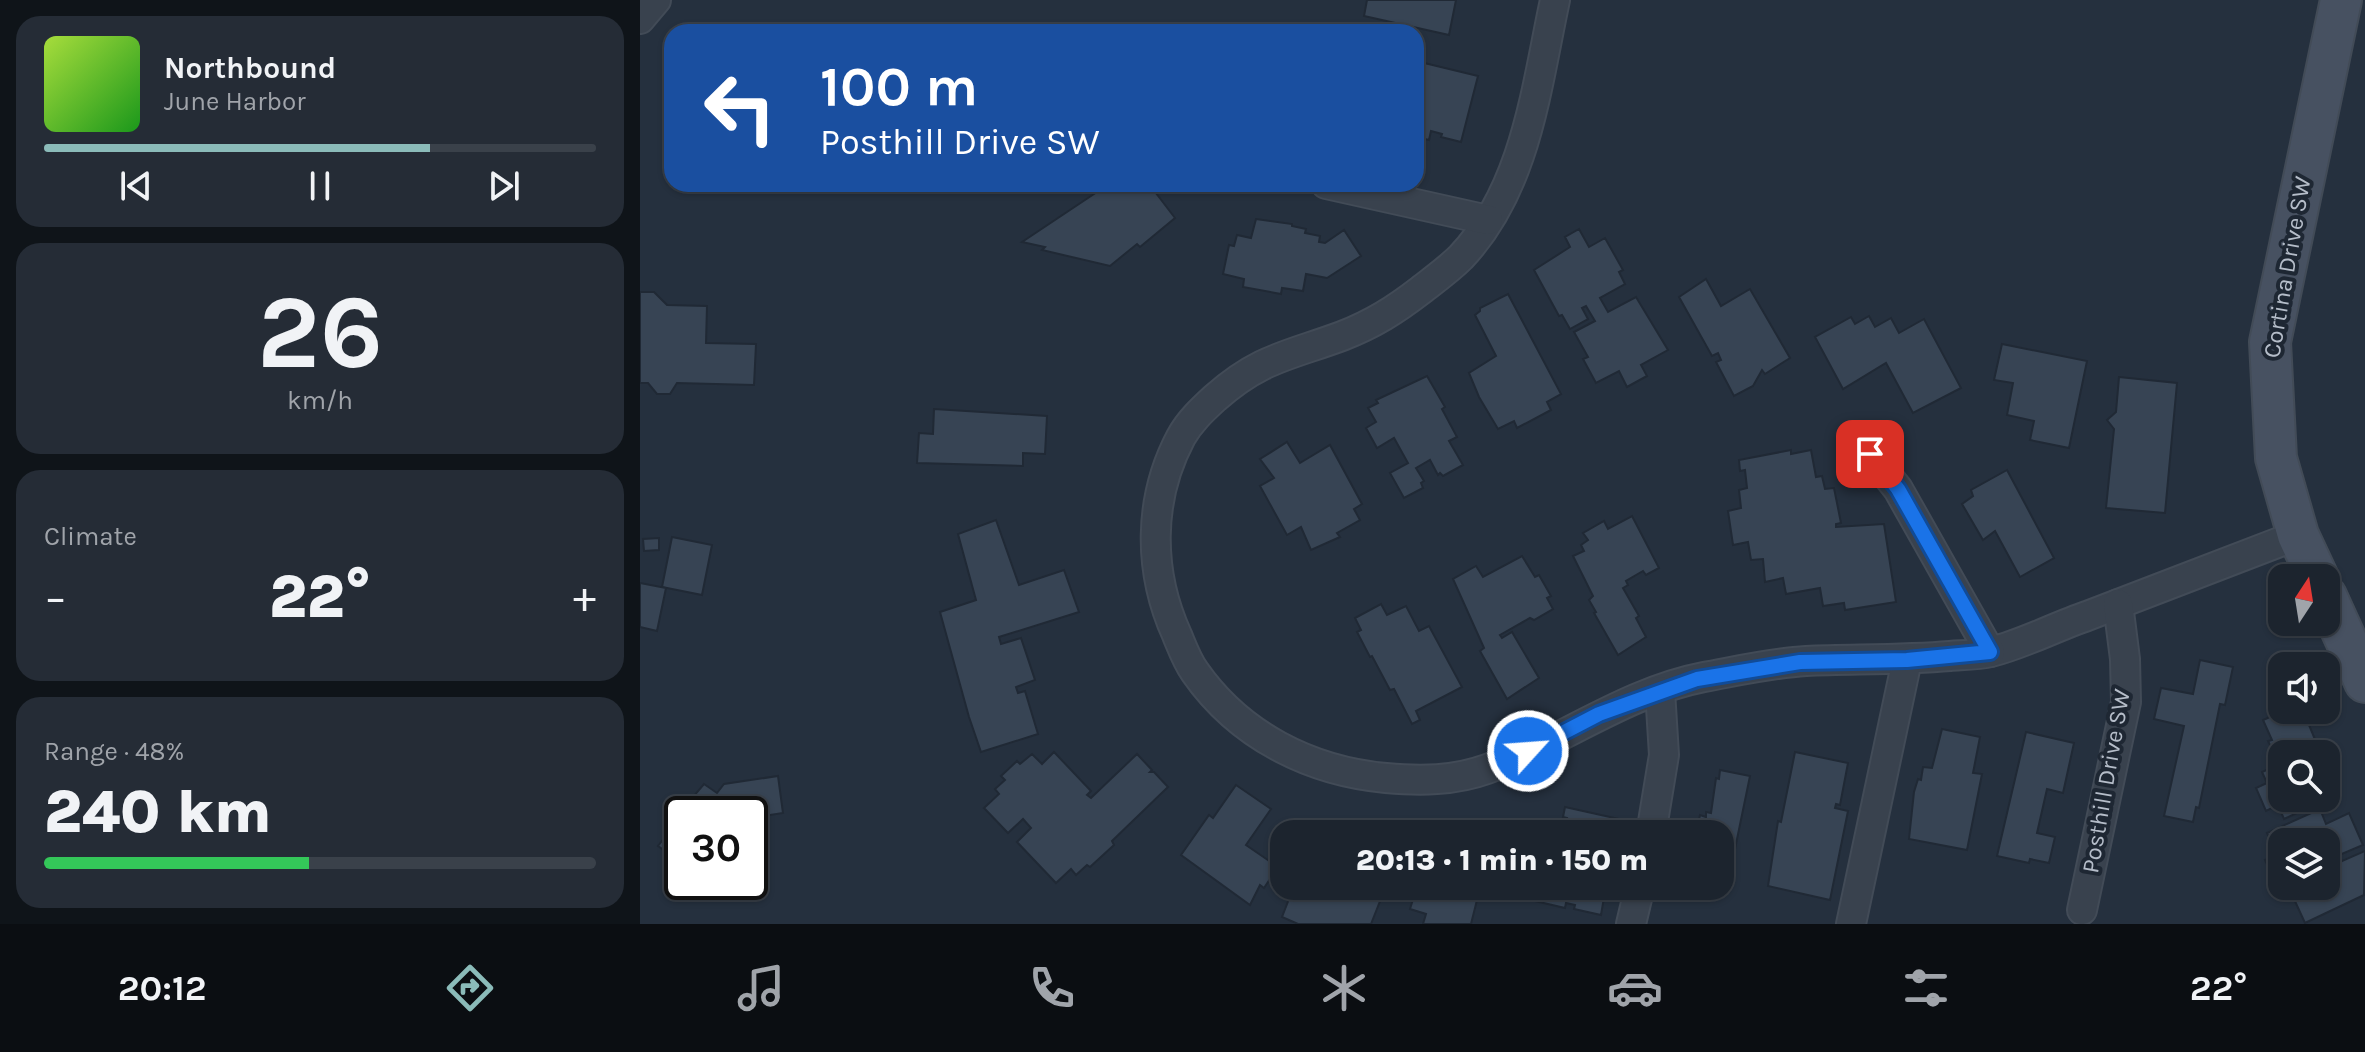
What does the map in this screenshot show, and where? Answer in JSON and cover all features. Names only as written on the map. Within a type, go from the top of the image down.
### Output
[{"type":"street","points":[[640,19],[656,0]]},
{"type":"street","points":[[1555,0],[1517,163],[1503,197],[1457,261],[1388,316],[1341,336],[1268,360],[1233,381],[1201,410],[1183,433],[1172,459],[1160,492],[1156,517],[1155,564],[1166,612],[1193,669],[1226,708],[1257,735],[1304,760],[1358,775],[1418,781],[1452,778],[1485,770],[1550,742],[1599,714],[1697,679],[1800,662],[1907,660],[1990,652],[2298,535]]},
{"type":"street","name":"Cortina Drive SW","points":[[2311,564],[2298,535],[2276,458],[2270,342],[2341,0]]},
{"type":"street","points":[[1362,192],[1488,220]]},
{"type":"street","points":[[1870,454],[1898,489],[1990,652]]},
{"type":"street","name":"Posthill Drive SW","points":[[2082,910],[2126,702],[2125,659],[2118,604]]},
{"type":"street","points":[[2340,627],[2365,682]]},
{"type":"street","points":[[1851,924],[1907,660]]},
{"type":"street","points":[[1653,820],[1664,755],[1660,691]]},
{"type":"street","points":[[1631,924],[1637,900]]},
{"type":"building","points":[[1367,0],[1456,0],[1449,35],[1424,29],[1424,24],[1400,24],[1364,16]]},
{"type":"building","points":[[1424,63],[1478,76],[1461,142],[1431,131],[1429,140],[1424,139]]},
{"type":"building","points":[[1097,192],[1155,192],[1175,218],[1140,247],[1137,244],[1110,266],[1042,250],[1045,247],[1022,242]]},
{"type":"building","points":[[1256,219],[1292,224],[1306,229],[1305,233],[1320,236],[1319,242],[1325,243],[1344,230],[1361,256],[1327,278],[1306,274],[1303,291],[1282,288],[1281,294],[1243,287],[1244,279],[1223,274],[1229,245],[1234,246],[1237,235],[1251,238]]},
{"type":"building","points":[[1579,229],[1589,247],[1605,238],[1623,270],[1619,272],[1625,284],[1600,298],[1608,312],[1636,297],[1668,350],[1641,365],[1647,376],[1627,387],[1619,371],[1596,383],[1583,359],[1588,357],[1574,332],[1595,321],[1586,306],[1582,308],[1588,319],[1570,329],[1562,315],[1559,316],[1534,270],[1570,247],[1565,237]]},
{"type":"building","points":[[1706,279],[1721,306],[1750,289],[1790,358],[1765,374],[1762,370],[1753,386],[1734,396],[1716,362],[1721,360],[1718,353],[1712,356],[1679,297]]},
{"type":"building","points":[[640,292],[654,292],[667,305],[707,306],[706,343],[756,344],[754,385],[677,383],[670,394],[657,394],[648,383],[640,383]]},
{"type":"building","points":[[1508,294],[1561,394],[1547,402],[1551,410],[1517,428],[1514,421],[1498,429],[1469,373],[1496,356],[1475,315],[1480,308]]},
{"type":"building","points":[[1869,316],[1875,327],[1891,318],[1899,333],[1924,319],[1961,388],[1913,413],[1886,363],[1843,389],[1815,337],[1851,317],[1855,324]]},
{"type":"building","points":[[2002,344],[2087,361],[2069,448],[2030,440],[2034,421],[2007,415],[2013,383],[1994,380]]},
{"type":"building","points":[[1427,376],[1445,407],[1442,409],[1457,437],[1449,441],[1463,465],[1443,476],[1438,475],[1430,460],[1416,468],[1424,481],[1421,483],[1423,488],[1404,498],[1390,473],[1408,463],[1394,438],[1377,448],[1366,428],[1376,422],[1368,408],[1378,403],[1376,400]]},
{"type":"building","points":[[2119,377],[2177,383],[2165,513],[2106,508],[2114,429],[2107,420],[2116,412]]},
{"type":"building","points":[[934,409],[1047,416],[1045,454],[1023,453],[1023,466],[917,463],[919,433],[933,434]]},
{"type":"building","points":[[1287,442],[1300,463],[1330,445],[1362,504],[1354,509],[1360,520],[1337,533],[1340,537],[1311,550],[1301,527],[1287,535],[1260,486],[1274,478],[1260,459]]},
{"type":"building","points":[[1791,450],[1791,454],[1811,450],[1816,477],[1822,476],[1825,489],[1834,488],[1841,523],[1836,527],[1884,524],[1896,602],[1845,610],[1844,603],[1823,606],[1820,588],[1786,594],[1783,578],[1765,582],[1763,559],[1751,560],[1748,542],[1733,545],[1728,511],[1741,508],[1739,490],[1747,488],[1745,470],[1740,471],[1739,460]]},
{"type":"building","points":[[2007,470],[2054,558],[2020,577],[1995,531],[1983,540],[1962,504],[1973,496],[1971,490]]},
{"type":"building","points":[[1632,516],[1659,568],[1646,575],[1643,571],[1626,581],[1628,585],[1623,588],[1639,616],[1636,618],[1646,637],[1618,655],[1594,613],[1589,600],[1593,596],[1573,556],[1584,551],[1581,545],[1588,540],[1583,533],[1604,521],[1608,529]]},
{"type":"building","points":[[996,520],[1019,585],[1064,570],[1079,612],[999,637],[1001,644],[1021,638],[1035,680],[1016,687],[1018,693],[1025,691],[1038,734],[981,752],[940,612],[976,600],[958,534]]},
{"type":"building","points":[[672,537],[712,545],[702,595],[662,587]]},
{"type":"building","points":[[659,538],[659,550],[644,551],[643,539]]},
{"type":"building","points":[[1522,556],[1535,577],[1539,575],[1551,596],[1547,598],[1553,609],[1500,635],[1502,638],[1512,632],[1539,678],[1507,699],[1480,651],[1484,648],[1453,579],[1476,566],[1483,577]]},
{"type":"building","points":[[640,583],[666,588],[657,631],[640,627]]},
{"type":"building","points":[[1381,604],[1387,615],[1406,606],[1419,631],[1429,626],[1462,687],[1416,711],[1420,720],[1412,724],[1394,689],[1390,690],[1357,632],[1361,630],[1355,618]]},
{"type":"building","points":[[2200,660],[2233,667],[2225,705],[2220,704],[2199,808],[2196,807],[2193,822],[2164,816],[2184,726],[2154,719],[2161,688],[2193,694]]},
{"type":"building","points":[[2268,718],[2268,724],[2309,724],[2315,740],[2272,740],[2263,720]]},
{"type":"building","points":[[1942,729],[1980,737],[1973,773],[1982,774],[1967,850],[1909,839],[1914,792],[1918,779],[1921,780],[1923,767],[1932,768]]},
{"type":"building","points":[[2026,732],[2074,743],[2063,793],[2047,789],[2037,833],[2055,837],[2049,863],[2030,859],[2029,863],[1997,856]]},
{"type":"building","points":[[1054,752],[1091,791],[1087,795],[1091,798],[1137,754],[1152,770],[1150,772],[1154,772],[1168,787],[1090,867],[1087,865],[1076,875],[1071,869],[1056,883],[1017,842],[1031,828],[1023,819],[1008,833],[984,808],[999,794],[995,789],[1005,780],[1001,776],[1017,761],[1020,764],[1032,754],[1042,764]]},
{"type":"building","points":[[1795,752],[1848,763],[1840,805],[1836,804],[1835,808],[1848,811],[1830,900],[1768,886],[1778,821],[1781,822]]},
{"type":"building","points":[[2268,769],[2266,811],[2256,788],[2267,783],[2262,772]]},
{"type":"building","points":[[1720,770],[1750,776],[1734,854],[1734,820],[1699,820],[1700,815],[1706,817],[1706,812],[1711,813],[1716,778],[1719,779]]},
{"type":"building","points":[[778,776],[783,813],[768,815],[768,796],[694,796],[704,784],[717,793],[724,784]]},
{"type":"building","points":[[1236,785],[1271,809],[1246,845],[1270,862],[1270,879],[1264,888],[1260,885],[1250,905],[1181,855],[1209,815],[1213,818]]},
{"type":"building","points":[[1565,807],[1619,819],[1567,820],[1563,817]]},
{"type":"building","points":[[2281,812],[2299,812],[2284,819]]},
{"type":"building","points":[[2313,812],[2321,812],[2326,824],[2349,813],[2363,845],[2340,855],[2340,828],[2278,828]]},
{"type":"building","points":[[2365,851],[2364,895],[2305,923],[2294,900],[2340,900],[2340,862]]},
{"type":"building","points":[[1289,900],[1380,900],[1371,924],[1298,924],[1282,917]]},
{"type":"building","points":[[1413,900],[1477,900],[1471,924],[1423,924],[1426,914],[1410,909]]},
{"type":"building","points":[[1604,900],[1601,915],[1574,909],[1575,905],[1566,903],[1565,908],[1535,901]]},
{"type":"route","points":[[1528,751],[1599,714],[1697,679],[1800,662],[1907,660],[1990,652],[1898,489],[1870,454]]}]
